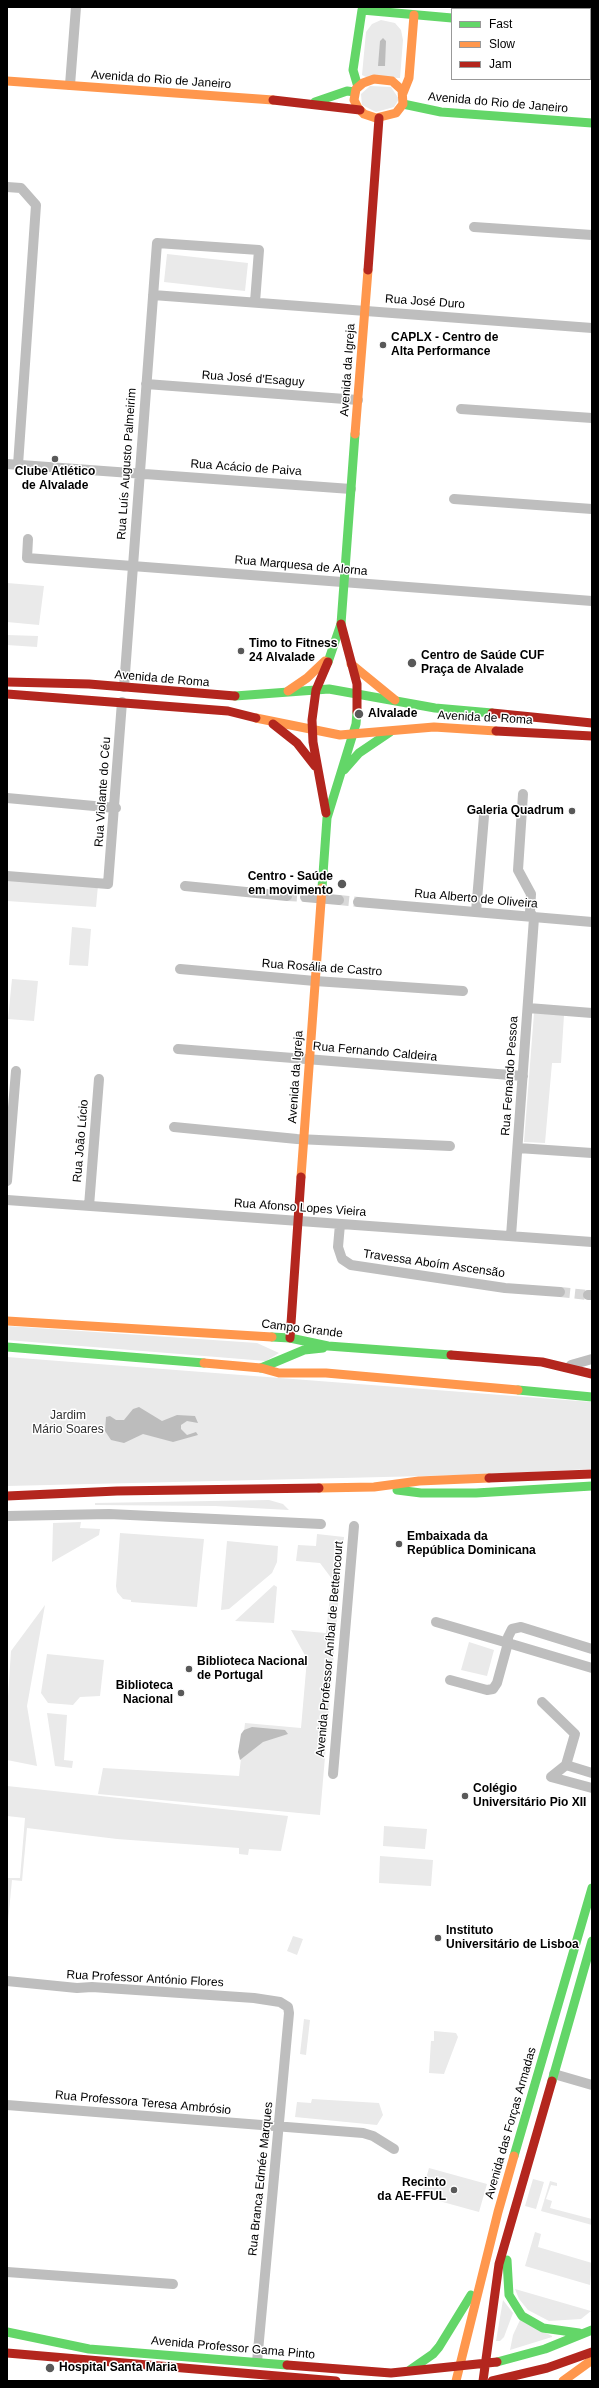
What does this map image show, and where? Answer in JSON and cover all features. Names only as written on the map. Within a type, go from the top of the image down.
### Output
[{"type":"main road","points":[[414,15],[409,78],[403,93],[403,104],[393,114],[379,118],[367,115],[360,110],[354,100],[357,89],[353,70],[362,10],[451,18]]},
{"type":"main road","points":[[357,89],[368,80],[383,79],[397,84],[403,93]]},
{"type":"main road","name":"Avenida do Rio de Janeiro","points":[[7,81],[313,103],[360,110]]},
{"type":"main road","name":"Avenida do Rio de Janeiro","points":[[313,103],[357,89]]},
{"type":"main road","name":"Avenida do Rio de Janeiro","points":[[403,104],[441,112],[592,123]]},
{"type":"main road","name":"Avenida da Igreja","points":[[327,818],[321,776],[312,731],[312,720],[316,690],[331,655],[341,624],[379,118]]},
{"type":"main road","name":"Avenida da Igreja","points":[[291,1356],[290,1338],[327,818],[338,777],[354,734],[356,724],[358,694],[352,664],[341,624]]},
{"type":"main road","points":[[288,691],[307,678],[331,655]]},
{"type":"main road","points":[[352,664],[397,702]]},
{"type":"main road","name":"Avenida de Roma","points":[[7,682],[124,688],[230,696],[329,689],[397,702],[487,714],[592,723]]},
{"type":"main road","points":[[122,702],[124,688]]},
{"type":"main road","points":[[7,694],[122,702],[228,712],[312,731]]},
{"type":"main road","points":[[270,722],[305,752],[321,776]]},
{"type":"main road","name":"Avenida de Roma","points":[[312,731],[354,734],[394,729],[434,727],[592,736]]},
{"type":"main road","points":[[338,777],[359,753],[394,729]]},
{"type":"main road","name":"Campo Grande","points":[[7,1321],[165,1328],[290,1338],[328,1346],[513,1359],[564,1366],[592,1374]]},
{"type":"main road","points":[[266,1337],[291,1356],[312,1368],[326,1373]]},
{"type":"main road","points":[[7,1343],[32,1349]]},
{"type":"main road","points":[[261,1368],[304,1350],[328,1346]]},
{"type":"main road","points":[[7,1347],[261,1368],[278,1373],[326,1373],[592,1397]]},
{"type":"main road","points":[[7,1496],[117,1490],[374,1487],[419,1481],[592,1474]]},
{"type":"main road","points":[[374,1487],[428,1493],[592,1486]]},
{"type":"main road","name":"Avenida das Forças Armadas","points":[[456,2381],[479,2281],[592,1888]]},
{"type":"main road","points":[[483,2381],[495,2288],[507,2233],[592,1941]]},
{"type":"main road","points":[[507,2233],[507,2287],[515,2307],[522,2316],[536,2326],[550,2330],[589,2330]]},
{"type":"main road","points":[[407,2372],[421,2364],[439,2347],[479,2281]]},
{"type":"main road","name":"Avenida Professor Gama Pinto","points":[[7,2332],[37,2340],[89,2349],[380,2372],[407,2372],[485,2364],[524,2356],[589,2330]]},
{"type":"main road","points":[[7,2338],[37,2340]]},
{"type":"main road","points":[[492,2381],[547,2368],[592,2352]]},
{"type":"main road","name":"Avenida Professor Gama Pinto","points":[[7,2353],[336,2381]]},
{"type":"main road","points":[[7,2359],[18,2353]]},
{"type":"main road","points":[[563,2381],[592,2360]]},
{"type":"main road","points":[[459,2367],[471,2374]]},
{"type":"street","points":[[70,86],[76,7]]},
{"type":"street","points":[[7,187],[21,188],[36,205],[18,465]]},
{"type":"street","points":[[474,227],[592,235]]},
{"type":"street","name":"Rua Luís Augusto Palmeirim","points":[[124,688],[157,243],[259,250],[255,302]]},
{"type":"street","name":"Rua José Duro","points":[[153,295],[592,328]]},
{"type":"street","name":"Rua José d'Esaguy","points":[[146,384],[358,400]]},
{"type":"street","points":[[461,409],[592,418]]},
{"type":"street","name":"Rua Acácio de Paiva","points":[[7,464],[351,489]]},
{"type":"street","points":[[454,499],[592,509]]},
{"type":"street","name":"Rua Marquesa de Alorna","points":[[28,539],[27,558],[592,601]]},
{"type":"street","name":"Rua Violante do Céu","points":[[7,876],[108,884],[116,808],[122,702]]},
{"type":"street","name":"Rua Fernando Pessoa","points":[[511,1236],[534,918],[530,912],[531,894],[518,870],[523,794]]},
{"type":"street","points":[[7,798],[116,808]]},
{"type":"street","points":[[476,912],[484,816]]},
{"type":"street","points":[[185,886],[287,896]]},
{"type":"street","points":[[305,897],[339,900]]},
{"type":"street","name":"Rua Alberto de Oliveira","points":[[358,902],[592,922]]},
{"type":"street","name":"Rua Rosália de Castro","points":[[180,969],[315,981],[463,991]]},
{"type":"street","points":[[528,1008],[592,1013]]},
{"type":"street","name":"Rua Fernando Caldeira","points":[[178,1049],[523,1076]]},
{"type":"street","points":[[7,1181],[16,1071]]},
{"type":"street","name":"Rua João Lúcio","points":[[89,1206],[99,1079]]},
{"type":"street","points":[[174,1127],[304,1139],[450,1146]]},
{"type":"street","points":[[518,1148],[592,1153]]},
{"type":"street","name":"Rua Afonso Lopes Vieira","points":[[7,1200],[592,1242]]},
{"type":"street","name":"Travessa Aboím Ascensão","points":[[340,1224],[338,1247],[342,1259],[351,1265],[505,1288],[560,1292]]},
{"type":"street","points":[[564,1366],[579,1365],[592,1359]]},
{"type":"street","points":[[7,1516],[97,1514],[322,1524]]},
{"type":"street","name":"Avenida Professor Aníbal de Bettencourt","points":[[333,1774],[354,1526]]},
{"type":"street","points":[[436,1622],[592,1668]]},
{"type":"street","points":[[450,1680],[489,1690],[493,1689],[497,1683],[508,1644],[510,1630],[519,1627],[592,1649]]},
{"type":"street","points":[[542,1702],[575,1734],[566,1765],[551,1777],[592,1788]]},
{"type":"street","points":[[566,1765],[592,1773]]},
{"type":"street","name":"Rua Professor António Flores","points":[[7,1981],[77,1988],[92,1987],[254,1998],[282,2002]]},
{"type":"street","name":"Rua Branca Edmée Marques","points":[[257,2362],[289,2013],[288,2007],[282,2002]]},
{"type":"street","points":[[554,2074],[592,2085]]},
{"type":"street","name":"Rua Professora Teresa Ambrósio","points":[[7,2105],[366,2134],[394,2149]]},
{"type":"street","points":[[7,2272],[173,2284]]},
{"type":"green space","points":[[381,20],[395,23],[401,30],[403,40],[400,78],[366,77],[362,75],[366,32],[372,24]]},
{"type":"green space","points":[[370,86],[391,87],[399,99],[394,107],[376,112],[362,105],[361,94]]},
{"type":"green space","points":[[167,254],[248,263],[245,291],[164,282]]},
{"type":"green space","points":[[7,583],[44,586],[39,625],[7,622]]},
{"type":"green space","points":[[7,635],[38,636],[37,647],[7,645]]},
{"type":"green space","points":[[7,879],[98,885],[96,907],[7,901]]},
{"type":"green space","points":[[72,927],[91,929],[88,966],[69,965]]},
{"type":"green space","points":[[12,979],[38,981],[34,1021],[8,1019]]},
{"type":"green space","points":[[534,1013],[564,1015],[561,1063],[552,1063],[545,1143],[524,1142]]},
{"type":"green space","points":[[7,1326],[257,1343],[279,1353],[266,1361],[7,1340]]},
{"type":"green space","name":"Jardim Mário Soares","points":[[7,1357],[592,1402],[592,1469],[467,1475],[7,1486]]},
{"type":"green space","points":[[269,1500],[283,1504],[289,1510],[215,1506],[95,1505],[95,1503]]},
{"type":"green space","points":[[81,1522],[80,1528],[100,1529],[99,1535],[52,1562],[53,1523]]},
{"type":"green space","points":[[120,1533],[204,1539],[197,1607],[131,1602],[131,1600],[123,1599],[117,1592],[116,1586]]},
{"type":"green space","points":[[317,1534],[344,1537],[320,1815],[98,1794],[103,1768],[239,1776],[245,1723],[301,1728],[307,1659],[291,1630],[326,1633],[332,1579],[320,1563],[296,1561],[298,1545],[316,1546]]},
{"type":"green space","points":[[227,1541],[278,1546],[277,1562],[272,1573],[229,1609],[221,1610]]},
{"type":"green space","points":[[274,1585],[277,1587],[274,1623],[235,1621]]},
{"type":"green space","points":[[45,1605],[27,1706],[37,1766],[7,1760],[7,1712],[11,1651]]},
{"type":"green space","points":[[469,1642],[494,1650],[487,1676],[461,1670]]},
{"type":"green space","points":[[47,1654],[104,1660],[100,1696],[80,1697],[73,1705],[48,1703],[41,1693]]},
{"type":"green space","points":[[47,1713],[67,1715],[64,1760],[73,1761],[72,1768],[55,1766]]},
{"type":"green space","points":[[7,1786],[288,1816],[281,1851],[249,1849],[248,1855],[239,1854],[239,1848],[117,1839],[27,1828],[22,1881],[12,1880],[7,1932],[8,1878],[20,1878],[25,1818],[7,1816]]},
{"type":"green space","points":[[384,1826],[427,1829],[425,1849],[383,1846]]},
{"type":"green space","points":[[380,1856],[433,1860],[431,1886],[379,1883]]},
{"type":"green space","points":[[293,1936],[303,1939],[297,1955],[287,1951]]},
{"type":"green space","points":[[304,2019],[310,2020],[306,2055],[300,2054]]},
{"type":"green space","points":[[434,2031],[456,2033],[458,2037],[444,2074],[429,2073],[431,2041],[434,2041]]},
{"type":"green space","points":[[312,2099],[379,2103],[383,2115],[377,2125],[295,2117],[297,2102],[311,2103]]},
{"type":"green space","name":"Recinto da AE-FFUL","points":[[429,2168],[487,2184],[479,2212],[421,2196]]},
{"type":"green space","points":[[533,2179],[544,2182],[536,2209],[525,2206]]},
{"type":"green space","points":[[550,2181],[557,2183],[557,2186],[551,2185],[546,2199],[552,2201],[550,2208],[592,2219],[592,2225],[541,2211]]},
{"type":"green space","points":[[535,2232],[541,2234],[538,2247],[592,2263],[590,2285],[525,2266]]},
{"type":"green space","points":[[515,2289],[591,2311],[581,2319],[549,2321],[528,2310],[519,2299]]},
{"type":"green space","points":[[503,2300],[513,2313],[504,2337],[500,2341],[496,2341]]},
{"type":"green space","points":[[520,2320],[552,2337],[510,2350],[513,2335]]},
{"type":"shaded area","points":[[383,38],[386,41],[385,66],[378,66],[380,41]]},
{"type":"shaded area","points":[[139,1407],[162,1421],[177,1415],[195,1416],[198,1423],[187,1421],[181,1425],[181,1429],[187,1435],[196,1432],[198,1435],[173,1442],[143,1434],[124,1443],[111,1440],[105,1431],[106,1417],[110,1416],[116,1420],[124,1420],[133,1409]]},
{"type":"shaded area","points":[[252,1727],[285,1730],[288,1734],[263,1742],[240,1760],[238,1752],[241,1734],[244,1730]]},
{"type":"tunnel","points":[[287,896],[305,897]]},
{"type":"tunnel","points":[[339,900],[358,902]]},
{"type":"tunnel","points":[[560,1292],[588,1295]]},
{"type":"traffic: fast","points":[[358,87],[353,70],[362,10],[451,18]]},
{"type":"traffic: fast","points":[[315,102],[347,91],[355,92]]},
{"type":"traffic: fast","points":[[403,104],[441,112],[592,123]]},
{"type":"traffic: fast","points":[[328,662],[341,624],[355,434]]},
{"type":"traffic: fast","points":[[235,696],[329,689],[435,708],[492,713]]},
{"type":"traffic: fast","points":[[322,888],[327,818],[356,724],[357,712]]},
{"type":"traffic: fast","points":[[344,770],[359,753],[390,732]]},
{"type":"traffic: fast","points":[[272,1337],[290,1338],[328,1346],[451,1355]]},
{"type":"traffic: fast","points":[[7,1347],[204,1363]]},
{"type":"traffic: fast","points":[[261,1368],[304,1350],[323,1348]]},
{"type":"traffic: fast","points":[[518,1390],[592,1397]]},
{"type":"traffic: fast","points":[[397,1490],[421,1493],[476,1493],[592,1486]]},
{"type":"traffic: fast","points":[[514,2156],[592,1888]]},
{"type":"traffic: fast","points":[[552,2081],[592,1941]]},
{"type":"traffic: fast","points":[[507,2260],[509,2295],[522,2316],[543,2328],[579,2333]]},
{"type":"traffic: fast","points":[[410,2370],[433,2354],[439,2347],[471,2295]]},
{"type":"traffic: fast","points":[[497,2362],[545,2349],[592,2330]]},
{"type":"traffic: fast","points":[[7,2332],[89,2349],[287,2365]]},
{"type":"traffic: slow","points":[[403,93],[409,78],[414,15]]},
{"type":"traffic: slow","points":[[374,79],[392,81],[402,90],[403,104],[396,113],[376,118],[364,114],[358,108],[354,100],[356,89],[363,83],[374,79]]},
{"type":"traffic: slow","points":[[7,81],[273,100]]},
{"type":"traffic: slow","points":[[355,434],[368,270]]},
{"type":"traffic: slow","points":[[288,691],[307,678],[325,661]]},
{"type":"traffic: slow","points":[[351,664],[395,700]]},
{"type":"traffic: slow","points":[[256,718],[340,735],[434,727],[496,731]]},
{"type":"traffic: slow","points":[[301,1177],[322,888]]},
{"type":"traffic: slow","points":[[7,1321],[272,1337]]},
{"type":"traffic: slow","points":[[204,1363],[261,1368],[279,1373],[326,1373],[518,1390]]},
{"type":"traffic: slow","points":[[319,1488],[374,1487],[419,1481],[489,1478]]},
{"type":"traffic: slow","points":[[456,2381],[498,2212],[514,2156]]},
{"type":"traffic: slow","points":[[563,2381],[592,2360]]},
{"type":"traffic: jam","points":[[273,100],[360,110]]},
{"type":"traffic: jam","points":[[368,270],[379,118]]},
{"type":"traffic: jam","points":[[341,624],[357,684],[357,712]]},
{"type":"traffic: jam","points":[[326,813],[313,742],[312,720],[316,690],[328,662]]},
{"type":"traffic: jam","points":[[7,682],[89,684],[235,696]]},
{"type":"traffic: jam","points":[[7,694],[228,711],[256,718]]},
{"type":"traffic: jam","points":[[492,713],[592,723]]},
{"type":"traffic: jam","points":[[273,724],[297,743],[315,766]]},
{"type":"traffic: jam","points":[[496,731],[592,736]]},
{"type":"traffic: jam","points":[[290,1338],[301,1177]]},
{"type":"traffic: jam","points":[[451,1355],[542,1362],[592,1374]]},
{"type":"traffic: jam","points":[[489,1478],[592,1474]]},
{"type":"traffic: jam","points":[[7,1496],[117,1491],[319,1488]]},
{"type":"traffic: jam","points":[[483,2381],[499,2264],[552,2081]]},
{"type":"traffic: jam","points":[[492,2381],[547,2368],[592,2352]]},
{"type":"traffic: jam","points":[[7,2353],[336,2381]]},
{"type":"traffic: jam","points":[[287,2365],[391,2373],[497,2362]]},
{"type":"place","name":"CAPLX - Centro de Alta Performance","points":[[383,345]]},
{"type":"place","name":"Clube Atlético de Alvalade","points":[[55,459]]},
{"type":"place","name":"Timo to Fitness 24 Alvalade","points":[[241,651]]},
{"type":"place","name":"Centro de Saúde CUF Praça de Alvalade","points":[[412,663]]},
{"type":"place","name":"Alvalade","points":[[359,714]]},
{"type":"place","name":"Galeria Quadrum","points":[[572,811]]},
{"type":"place","name":"Centro - Saúde em movimento","points":[[342,884]]},
{"type":"place","name":"Embaixada da República Dominicana","points":[[399,1544]]},
{"type":"place","name":"Biblioteca Nacional de Portugal","points":[[189,1669]]},
{"type":"place","name":"Biblioteca Nacional","points":[[181,1693]]},
{"type":"place","name":"Colégio Universitário Pio XII","points":[[465,1796]]},
{"type":"place","name":"Instituto Universitário de Lisboa","points":[[438,1938]]},
{"type":"place","name":"Recinto da AE-FFUL","points":[[454,2190]]},
{"type":"place","name":"Hospital Santa Maria","points":[[50,2368]]}]
